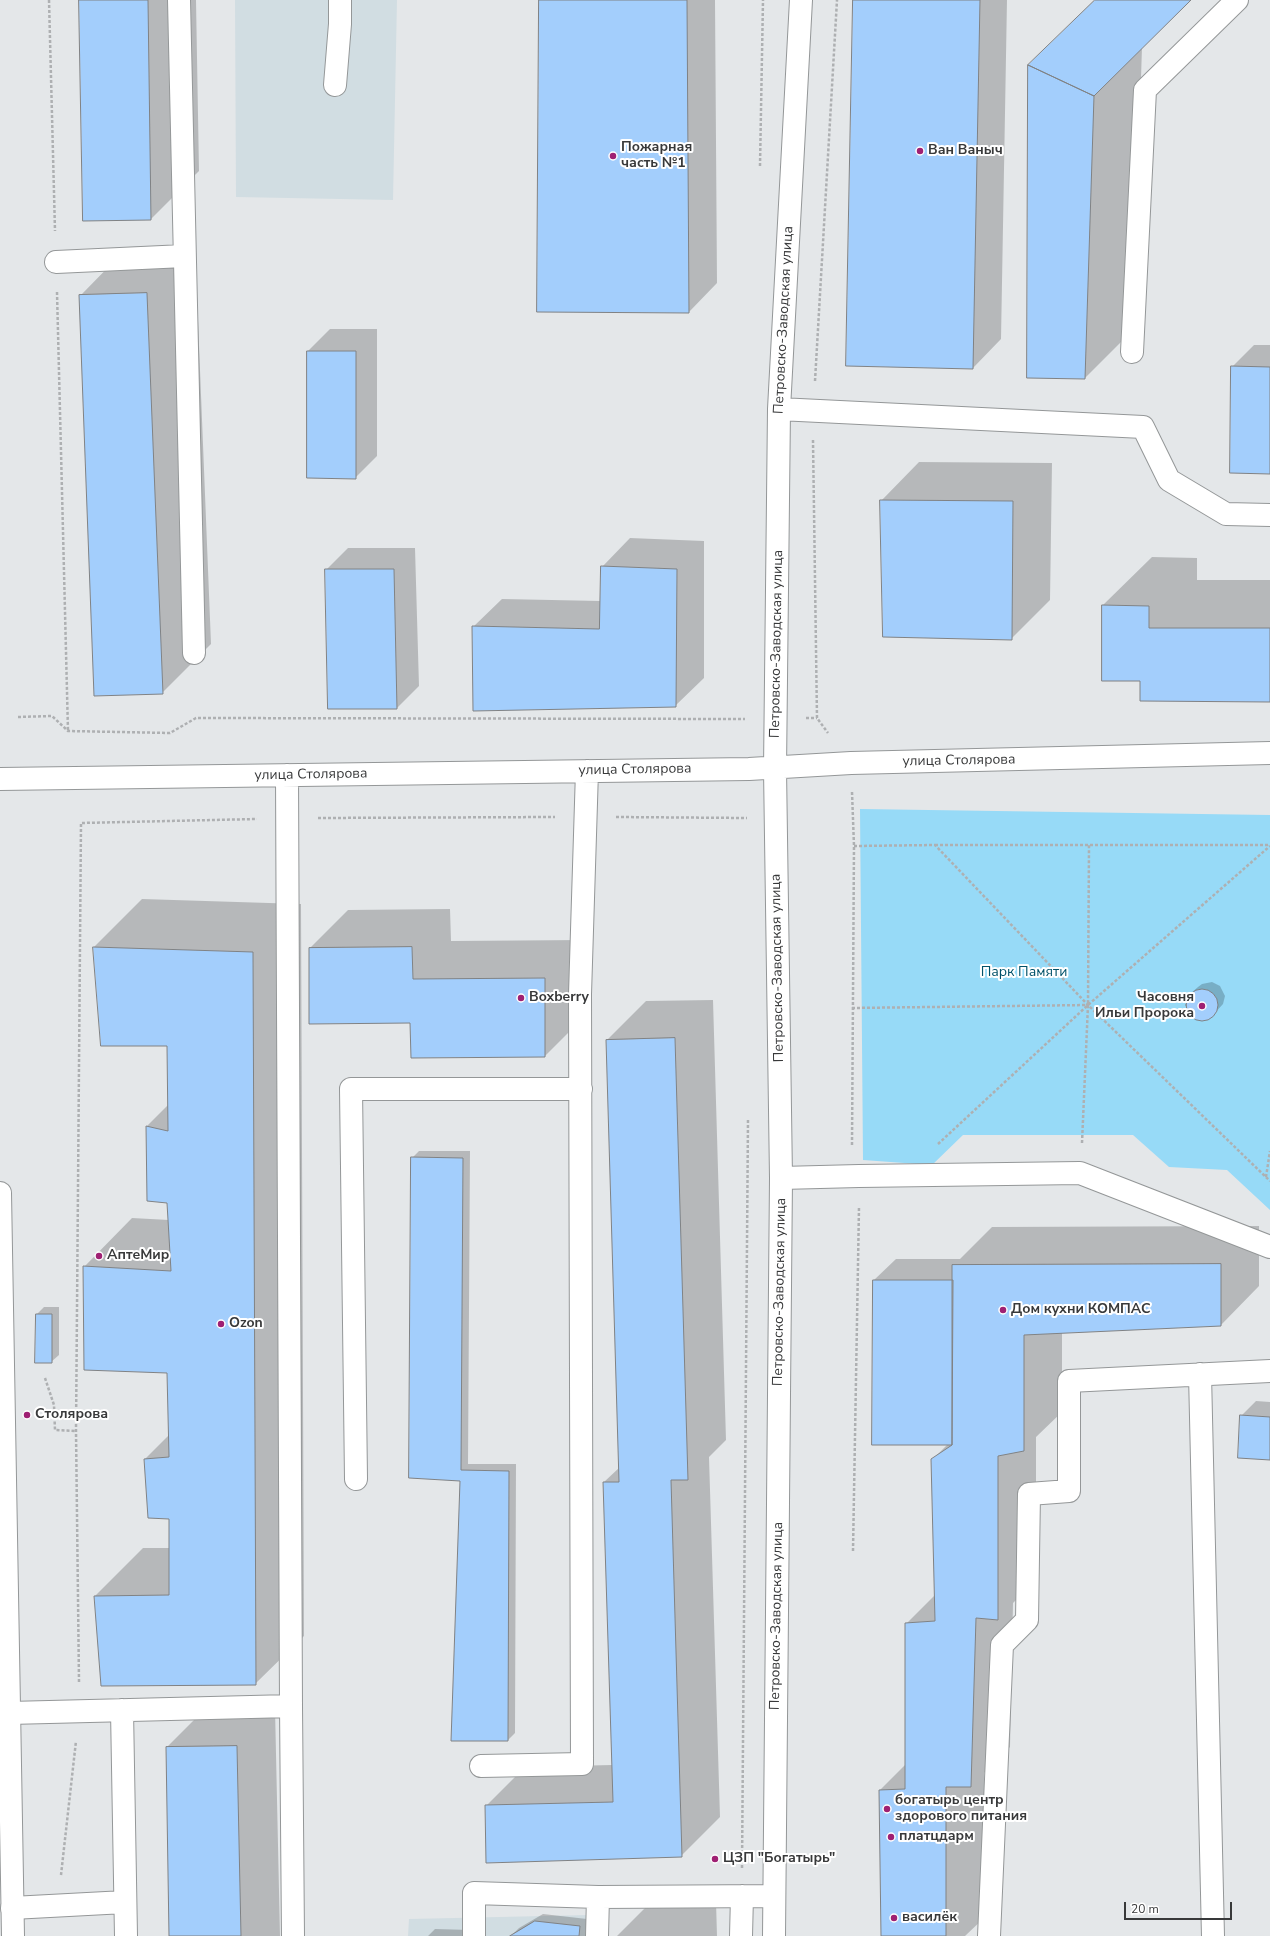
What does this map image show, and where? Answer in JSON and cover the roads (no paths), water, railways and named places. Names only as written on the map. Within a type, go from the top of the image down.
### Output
[{"type":"street","points":[[179,0],[194,653]]},
{"type":"street","points":[[335,85],[340,0]]},
{"type":"street","name":"Петровско-Заводская улица","points":[[774,1936],[773,1896],[781,1178],[775,768],[777,719],[779,410],[801,0]]},
{"type":"street","points":[[1132,352],[1145,90],[1237,0]]},
{"type":"street","points":[[56,262],[184,256]]},
{"type":"street","points":[[779,410],[1143,428],[1169,480],[1226,514],[1270,515]]},
{"type":"street","name":"улица Столярова","points":[[0,779],[775,768],[851,763],[1270,753]]},
{"type":"street","points":[[481,1766],[582,1764],[580,994],[587,771]]},
{"type":"street","points":[[287,775],[293,1936]]},
{"type":"street","points":[[356,1479],[351,1089],[581,1089]]},
{"type":"street","points":[[781,1178],[883,1175],[1080,1173],[1270,1246]]},
{"type":"street","points":[[0,1193],[13,1936]]},
{"type":"street","points":[[989,1936],[1002,1645],[1027,1620],[1029,1494],[1069,1491],[1069,1382],[1270,1371]]},
{"type":"street","points":[[1200,1374],[1213,1936]]},
{"type":"street","points":[[9,1713],[291,1706]]},
{"type":"street","points":[[122,1710],[126,1936]]},
{"type":"street","points":[[474,1936],[474,1893],[598,1897],[773,1896]]},
{"type":"street","points":[[741,1936],[742,1896]]},
{"type":"street","points":[[597,1936],[598,1897]]},
{"type":"street","points":[[12,1908],[125,1902]]},
{"type":"place","name":"Ван Ваныч","points":[[920,151]]},
{"type":"place","name":"Пожарная часть №1","points":[[613,156]]},
{"type":"place","name":"Boxberry","points":[[521,998]]},
{"type":"place","name":"Часовня Ильи Пророка","points":[[1202,1006]]},
{"type":"place","name":"АптеМир","points":[[99,1256]]},
{"type":"place","name":"Дом кухни КОМПАС","points":[[1003,1310]]},
{"type":"place","name":"Ozon","points":[[221,1324]]},
{"type":"place","name":"Столярова","points":[[27,1415]]},
{"type":"place","name":"богатырь центр здорового питания","points":[[887,1809]]},
{"type":"place","name":"платцдарм","points":[[891,1837]]},
{"type":"place","name":"ЦЗП \"Богатырь\"","points":[[715,1859]]},
{"type":"place","name":"василёк","points":[[894,1918]]},
{"type":"park label","name":"Парк Памяти","points":[[1024,973]]}]
